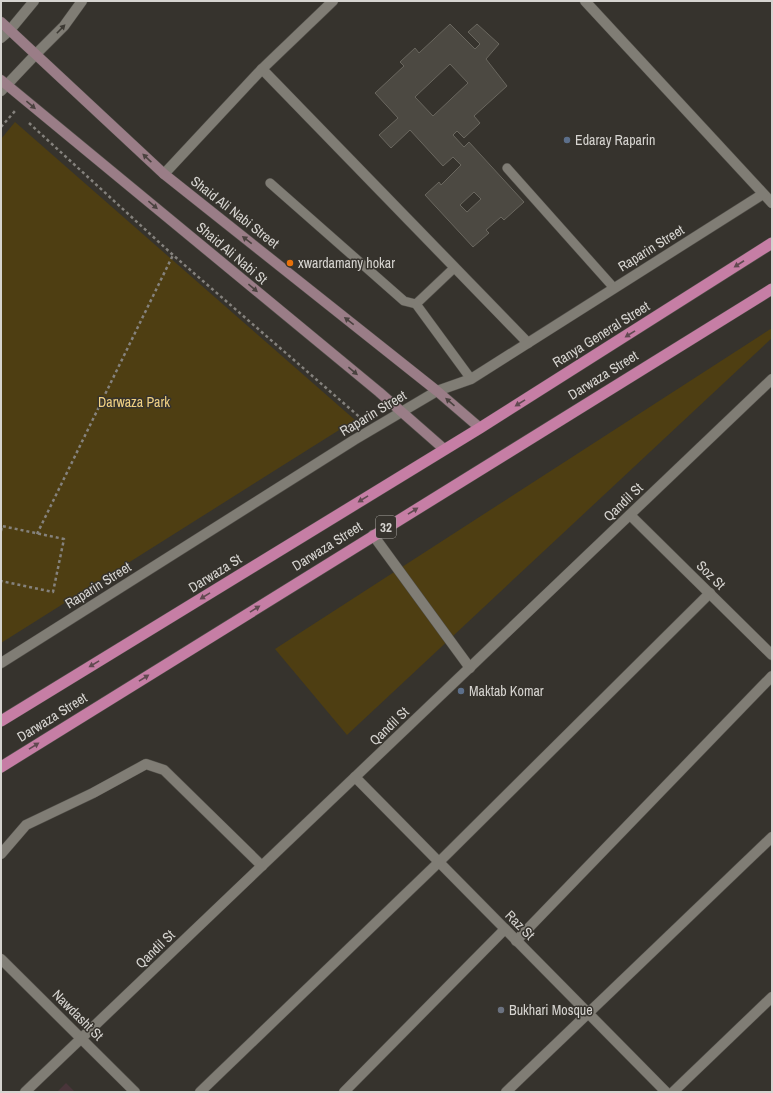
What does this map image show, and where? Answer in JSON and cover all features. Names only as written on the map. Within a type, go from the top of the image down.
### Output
[{"type":"highway","name":"Ranya General Street","points":[[444,449],[480,428],[772,243]]},
{"type":"highway","name":"Darwaza Street","points":[[1,767],[373,535],[771,290]]},
{"type":"highway","name":"Darwaza St","points":[[1,721],[444,449]]},
{"type":"main road","name":"Shaid Ali Nabi Street","points":[[1,22],[164,174],[437,391],[480,428]]},
{"type":"main road","name":"Shaid Ali Nabi St","points":[[3,85],[402,411],[444,449]]},
{"type":"street","points":[[1,38],[10,30],[34,1]]},
{"type":"street","points":[[3,85],[64,26],[82,1]]},
{"type":"street","points":[[164,174],[262,69],[333,1]]},
{"type":"street","points":[[587,2],[772,203]]},
{"type":"street","points":[[262,69],[528,343]]},
{"type":"street","name":"Raparin Street","points":[[1,663],[402,411],[437,391],[471,379],[763,194]]},
{"type":"street","name":"Qandil St","points":[[25,1092],[772,379]]},
{"type":"street","name":"Soz St","points":[[630,515],[772,655]]},
{"type":"street","points":[[373,535],[470,668]]},
{"type":"street","points":[[200,1092],[438,862],[710,593]]},
{"type":"street","points":[[516,941],[772,676]]},
{"type":"street","points":[[1,854],[26,825],[93,793],[146,764],[164,770],[262,866]]},
{"type":"street","name":"Raz St","points":[[355,777],[666,1092]]},
{"type":"street","points":[[506,1092],[772,837]]},
{"type":"street","points":[[344,1092],[504,929]]},
{"type":"street","name":"Nawdasht St","points":[[1,959],[135,1092]]},
{"type":"street","points":[[673,1092],[772,997]]},
{"type":"lane","points":[[507,168],[614,288]]},
{"type":"lane","points":[[270,183],[404,301],[416,304],[471,379]]},
{"type":"lane","points":[[416,304],[454,268]]},
{"type":"path","points":[[1,127],[15,111],[21,116]]},
{"type":"path","points":[[27,122],[173,255],[365,421],[359,426]]},
{"type":"path","points":[[37,534],[173,255]]},
{"type":"path","points":[[1,531],[2,526],[64,539],[53,592],[1,581]]},
{"type":"shaded area","points":[[66,1083],[75,1092],[57,1092]]},
{"type":"green space","name":"Darwaza Park","points":[[15,122],[355,420],[1,643],[1,139]]},
{"type":"green space","points":[[772,328],[772,338],[347,735],[275,649]]},
{"type":"building","points":[[450,24],[475,49],[480,44],[468,32],[477,24],[499,44],[486,59],[507,86],[474,116],[480,123],[464,138],[457,131],[453,135],[464,147],[469,142],[524,202],[504,220],[501,217],[486,230],[489,233],[473,247],[425,195],[439,182],[441,185],[461,165],[453,157],[443,166],[410,130],[391,148],[379,135],[398,118],[375,93],[404,66],[400,62],[415,48],[419,53]],"holes":[[[450,64],[468,83],[433,116],[415,97]],[[474,192],[481,199],[467,212],[460,205]]]},
{"type":"place","name":"Edaray Raparin","points":[[567,140]]},
{"type":"place","name":"xwardamany hokar","points":[[290,263]]},
{"type":"place","name":"Maktab Komar","points":[[461,691]]},
{"type":"place","name":"Bukhari Mosque","points":[[501,1010]]}]
